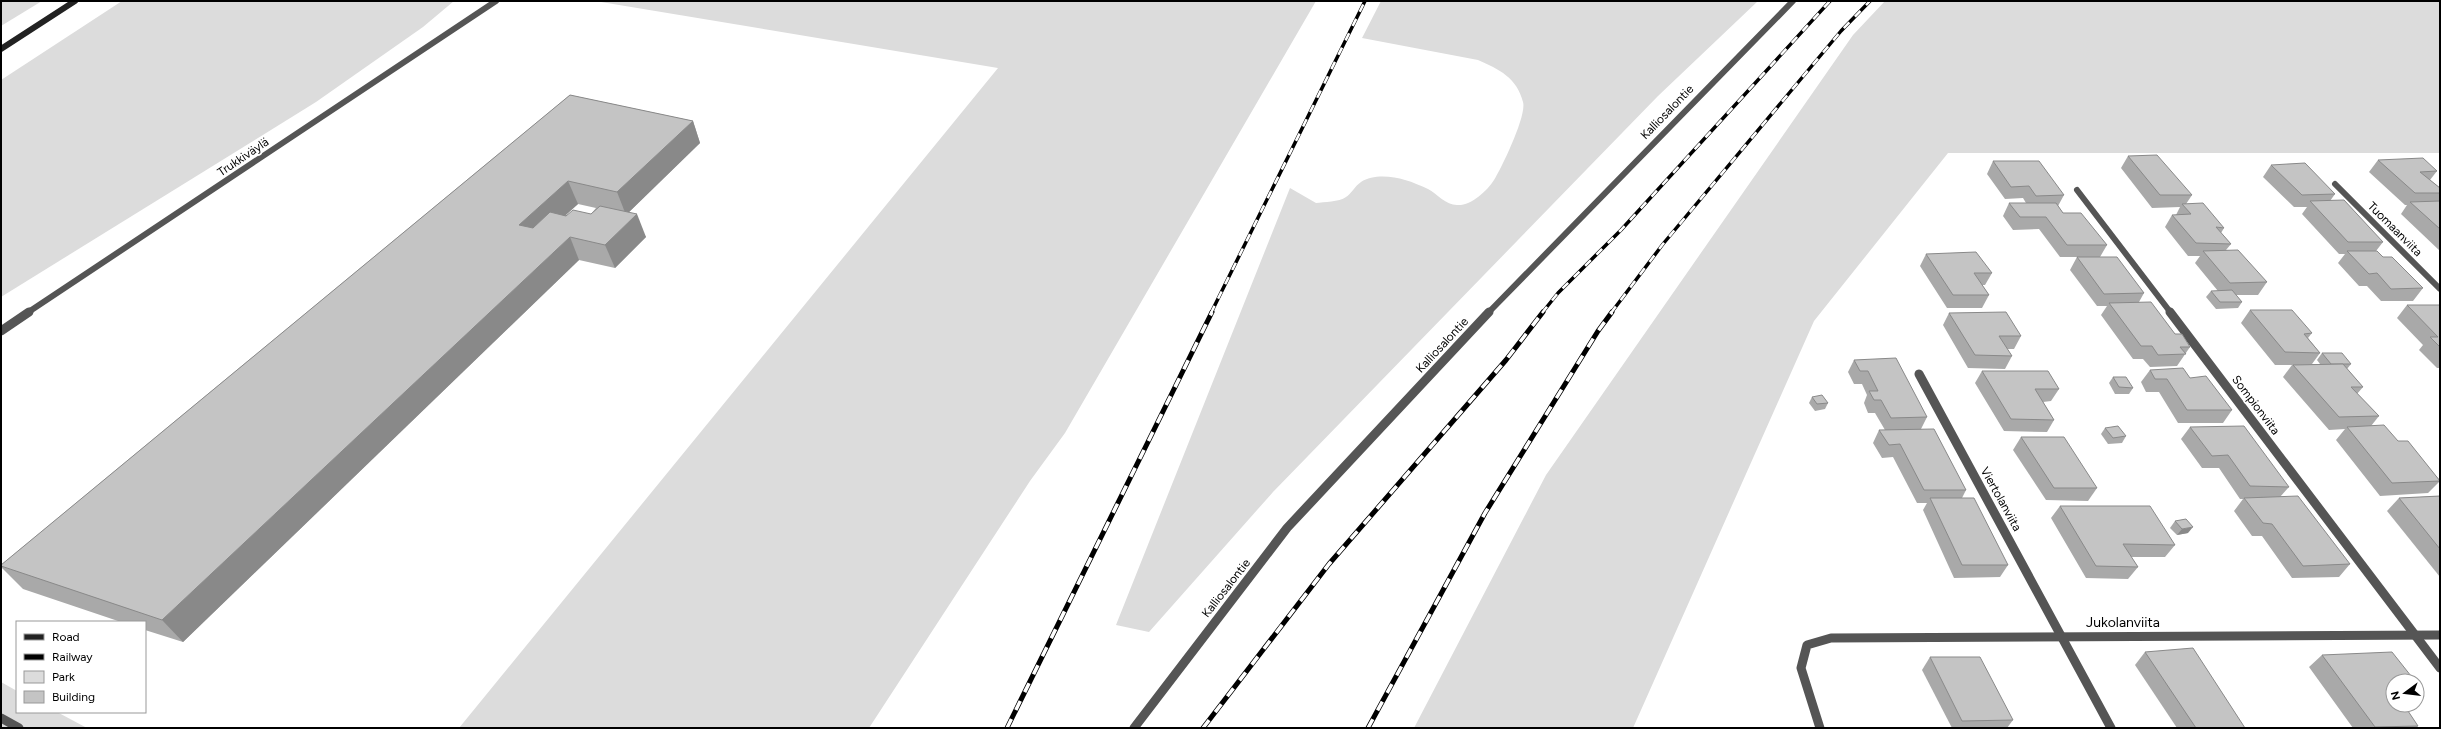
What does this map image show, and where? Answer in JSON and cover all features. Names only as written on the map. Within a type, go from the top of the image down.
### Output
[{"type":"street","points":[[1,49],[75,1]]},
{"type":"street","name":"Trukkiväylä","points":[[1,331],[496,1]]},
{"type":"street","name":"Kalliosalontie","points":[[1134,728],[1287,528],[1544,254],[1793,1]]},
{"type":"street","name":"Tuomaanviita","points":[[2335,184],[2440,289]]},
{"type":"street","name":"Sompionviita","points":[[2077,190],[2440,668]]},
{"type":"street","name":"Viertolanviita","points":[[1919,374],[2111,728]]},
{"type":"street","name":"Jukolanviita","points":[[1820,728],[1801,668],[1807,645],[1831,638],[2440,635]]},
{"type":"street","points":[[1,718],[19,728]]},
{"type":"green space","points":[[1,1],[42,1],[1,26]]},
{"type":"green space","points":[[122,1],[454,1],[423,27],[316,102],[1,297],[1,80]]},
{"type":"green space","points":[[595,1],[1316,1],[1065,433],[1030,481],[869,728],[459,728],[998,68]]},
{"type":"green space","points":[[1381,1],[1758,1],[1658,96],[1273,492],[1149,632],[1116,625],[1290,188],[1316,203],[1327,202],[1346,197],[1366,179],[1389,177],[1420,185],[1453,205],[1462,205],[1478,197],[1491,184],[1513,141],[1521,118],[1523,102],[1512,81],[1500,71],[1478,60],[1362,38]]},
{"type":"green space","points":[[1885,1],[2440,1],[2440,153],[1948,153],[1814,321],[1633,728],[1414,728],[1546,475],[1853,35]]},
{"type":"green space","points":[[1,682],[16,690],[16,713],[59,713],[87,728],[1,728]]},
{"type":"building","points":[[570,95],[693,121],[617,192],[568,181],[519,225],[533,228],[550,212],[566,216],[573,210],[591,214],[600,206],[637,214],[605,245],[570,237],[162,620],[1,566],[1,565]]},
{"type":"building","points":[[2157,155],[2192,195],[2160,195],[2128,156]]},
{"type":"building","points":[[2423,158],[2437,171],[2420,172],[2440,188],[2440,193],[2415,193],[2378,160]]},
{"type":"building","points":[[1993,161],[2039,161],[2064,195],[2036,196],[2029,186],[2011,187]]},
{"type":"building","points":[[2305,163],[2335,194],[2302,195],[2271,165]]},
{"type":"building","points":[[2344,200],[2383,242],[2348,242],[2310,201]]},
{"type":"building","points":[[2440,201],[2440,229],[2410,202]]},
{"type":"building","points":[[2009,203],[2056,203],[2063,213],[2081,213],[2107,245],[2067,245],[2046,217],[2020,217]]},
{"type":"building","points":[[2203,203],[2224,228],[2216,227],[2231,244],[2196,243],[2172,215],[2191,214],[2182,204]]},
{"type":"building","points":[[2238,250],[2267,282],[2230,283],[2203,251]]},
{"type":"building","points":[[2347,251],[2377,251],[2383,257],[2392,257],[2423,288],[2391,289],[2377,273],[2369,274]]},
{"type":"building","points":[[1976,252],[1992,273],[1974,273],[1989,295],[1953,295],[1926,254]]},
{"type":"building","points":[[2077,257],[2117,257],[2144,293],[2104,294]]},
{"type":"building","points":[[2232,290],[2242,302],[2220,302],[2211,291]]},
{"type":"building","points":[[2151,302],[2175,334],[2182,334],[2190,347],[2180,347],[2186,354],[2158,355],[2152,346],[2141,346],[2109,303]]},
{"type":"building","points":[[2407,305],[2440,305],[2440,347],[2430,337],[2438,337]]},
{"type":"building","points":[[2250,310],[2292,310],[2312,333],[2304,334],[2320,353],[2285,352]]},
{"type":"building","points":[[2006,312],[2021,336],[1999,336],[2012,356],[1975,355],[1949,313]]},
{"type":"building","points":[[2322,353],[2342,353],[2351,364],[2331,364]]},
{"type":"building","points":[[1896,358],[1927,417],[1891,418],[1881,400],[1874,400],[1869,391],[1878,391],[1868,371],[1860,371],[1854,360]]},
{"type":"building","points":[[2343,364],[2363,387],[2351,387],[2379,416],[2339,417],[2293,365]]},
{"type":"building","points":[[2183,368],[2190,378],[2206,376],[2232,410],[2187,410],[2167,379],[2155,379],[2150,370]]},
{"type":"building","points":[[1982,371],[2048,371],[2059,389],[2035,389],[2054,420],[2011,419]]},
{"type":"building","points":[[2113,377],[2126,377],[2133,388],[2119,387]]},
{"type":"building","points":[[1822,395],[1828,403],[1817,404],[1812,397]]},
{"type":"building","points":[[2384,425],[2398,441],[2408,441],[2440,481],[2392,483],[2347,427]]},
{"type":"building","points":[[2118,426],[2126,436],[2113,438],[2105,428]]},
{"type":"building","points":[[2244,426],[2289,487],[2250,486],[2228,455],[2212,456],[2190,427]]},
{"type":"building","points":[[1934,429],[1966,490],[1924,490],[1900,444],[1889,445],[1879,430]]},
{"type":"building","points":[[2021,437],[2064,437],[2097,488],[2054,488]]},
{"type":"building","points":[[2298,496],[2350,564],[2303,566],[2272,524],[2263,523],[2244,498]]},
{"type":"building","points":[[2440,496],[2440,549],[2399,498]]},
{"type":"building","points":[[1930,498],[1974,498],[2008,565],[1962,565]]},
{"type":"building","points":[[2060,506],[2150,506],[2175,545],[2123,544],[2138,567],[2096,566]]},
{"type":"building","points":[[2186,519],[2193,527],[2182,529],[2175,521]]},
{"type":"building","points":[[2193,648],[2245,728],[2196,728],[2145,652]]},
{"type":"building","points":[[2392,652],[2409,673],[2385,673],[2385,713],[2409,713],[2418,726],[2375,727],[2322,655]]},
{"type":"building","points":[[1930,657],[1980,657],[2013,720],[1962,721]]},
{"type":"railway","points":[[1211,313],[1365,1]]},
{"type":"railway","points":[[1542,313],[1558,293],[1621,230],[1830,1]]},
{"type":"railway","points":[[1611,313],[1663,244],[1841,31],[1870,1]]},
{"type":"railway","points":[[1007,728],[1212,312]]},
{"type":"railway","points":[[1203,728],[1329,564],[1506,360],[1543,312]]},
{"type":"railway","points":[[1368,728],[1485,513],[1598,331],[1612,312]]}]
